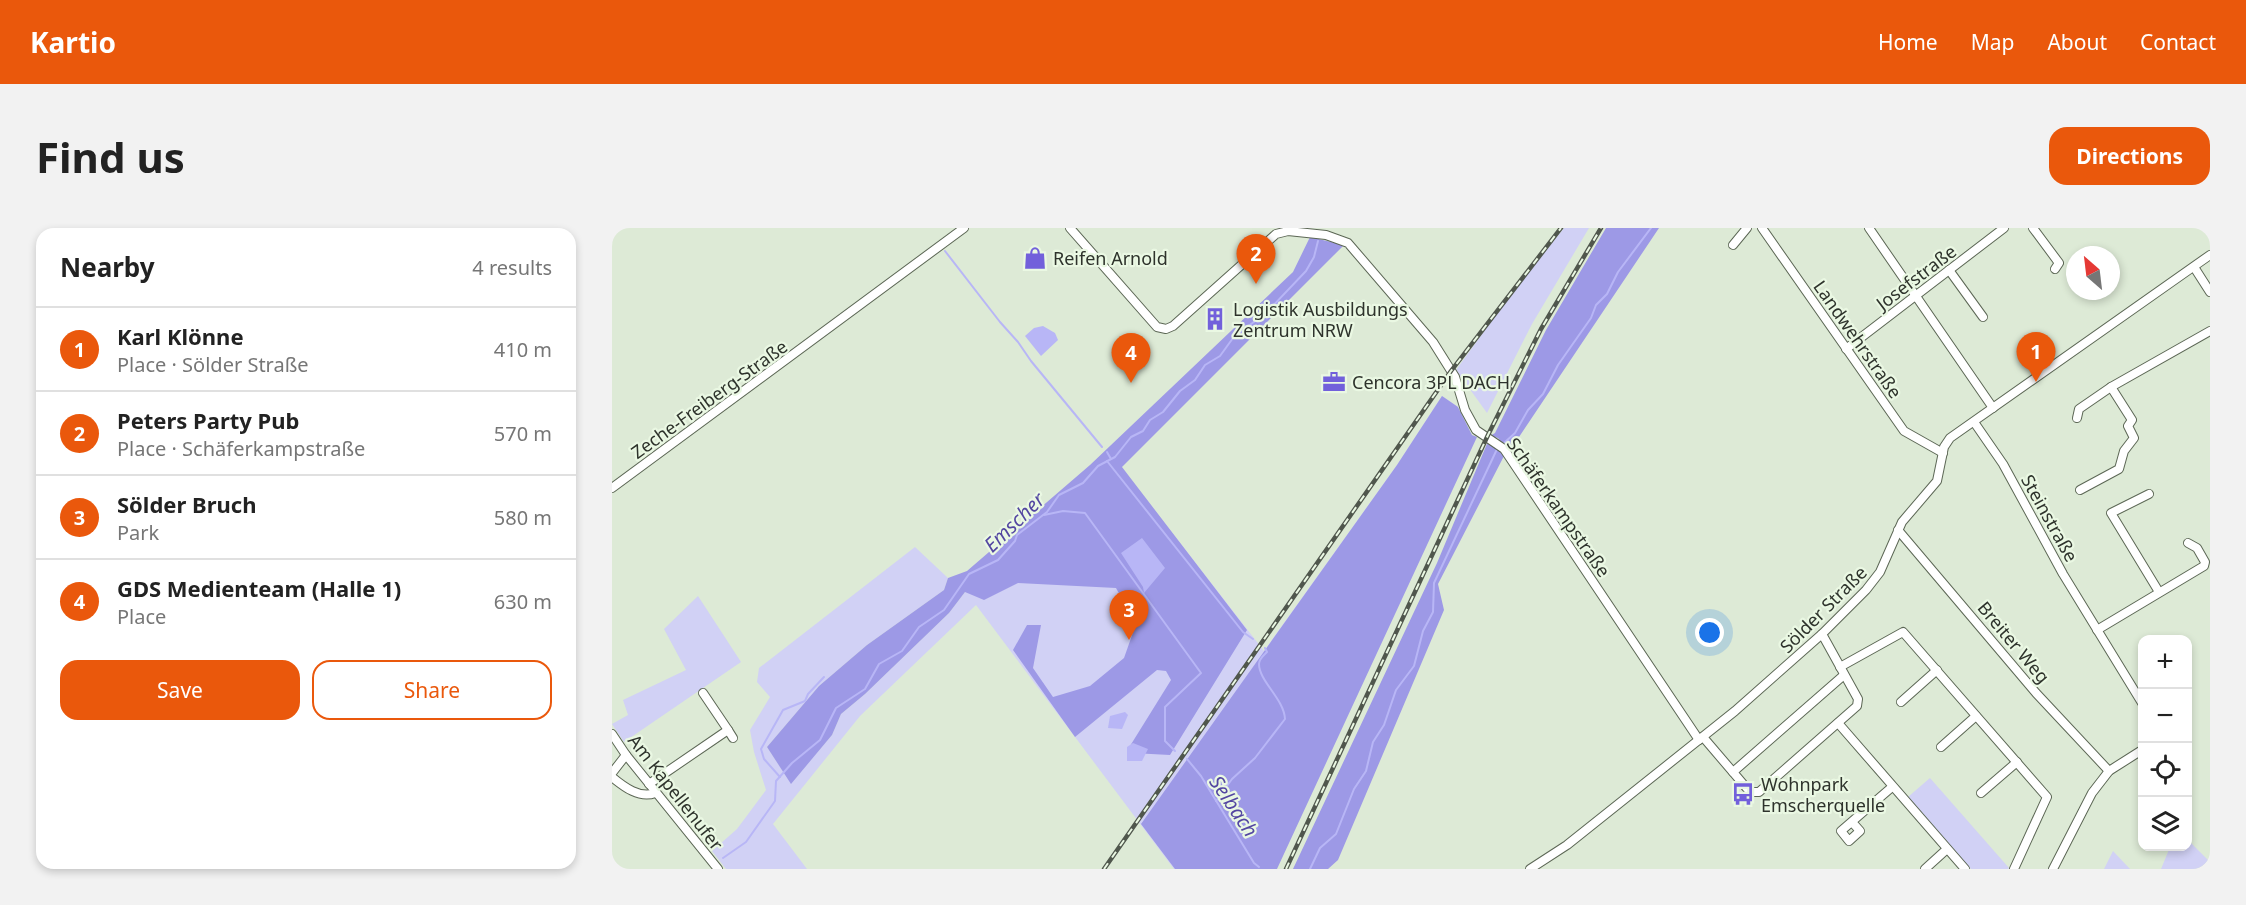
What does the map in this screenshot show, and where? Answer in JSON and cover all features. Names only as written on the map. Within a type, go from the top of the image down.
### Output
[{"type":"street","name":"Zeche-Freiberg-Straße","points":[[612,488],[964,228]]},
{"type":"street","name":"Schäferkampstraße","points":[[1070,228],[1156,327],[1166,329],[1173,326],[1276,234],[1288,231],[1326,235],[1348,243],[1433,342],[1455,377],[1465,410],[1476,430],[1504,449],[1701,739]]},
{"type":"street","points":[[1733,245],[1747,228]]},
{"type":"street","name":"Landwehrstraße","points":[[1762,228],[1905,431],[1943,453]]},
{"type":"street","points":[[1869,228],[1993,408]]},
{"type":"street","name":"Josefstraße","points":[[1846,349],[2004,228]]},
{"type":"street","points":[[2033,228],[2059,263],[2055,269]]},
{"type":"street","name":"Sölder Straße","points":[[1530,869],[1567,845],[1701,739],[1822,634],[1880,572],[1906,516],[1937,481],[1943,453],[1950,438],[2210,255]]},
{"type":"street","points":[[2194,267],[2210,292]]},
{"type":"street","points":[[1949,270],[1983,317]]},
{"type":"street","points":[[2077,418],[2079,409],[2111,387],[2210,331]]},
{"type":"street","points":[[2080,490],[2119,469],[2124,451],[2133,443],[2134,438],[2128,426],[2132,420],[2111,387]]},
{"type":"street","name":"Steinstraße","points":[[1974,422],[2003,464],[2063,574],[2138,697]]},
{"type":"street","points":[[2149,494],[2111,513],[2159,592]]},
{"type":"street","name":"Breiter Weg","points":[[1898,530],[2036,693],[2109,771]]},
{"type":"street","points":[[2097,630],[2205,564],[2197,548],[2188,543]]},
{"type":"street","points":[[1840,667],[1904,632],[2048,797],[2014,869]]},
{"type":"street","points":[[1701,739],[1750,792],[1759,792],[1858,703],[1822,634]]},
{"type":"street","points":[[1901,702],[1937,670]]},
{"type":"street","points":[[1733,772],[1845,675]]},
{"type":"street","points":[[703,693],[733,738]]},
{"type":"street","points":[[1941,747],[1976,716]]},
{"type":"street","points":[[1838,723],[1965,869]]},
{"type":"street","points":[[649,784],[728,730]]},
{"type":"street","name":"Am Kapellenufer","points":[[612,734],[655,793],[717,869]]},
{"type":"street","points":[[2054,868],[2086,804],[2109,771],[2138,753]]},
{"type":"street","points":[[626,755],[612,775],[641,794],[648,796],[655,793]]},
{"type":"street","points":[[1981,793],[2017,762]]},
{"type":"street","points":[[1852,822],[1892,787]]},
{"type":"street","points":[[1925,869],[1947,849]]},
{"type":"shaded area","points":[[1564,228],[1589,228],[1532,324],[1487,413],[1456,370],[1509,297]]},
{"type":"shaded area","points":[[1606,228],[1659,228],[1509,452],[1498,438],[1490,436],[1495,433],[1546,330]]},
{"type":"shaded area","points":[[1310,237],[1344,245],[1122,467],[1247,630],[1170,755],[1132,753],[1130,746],[1171,680],[1166,671],[1157,670],[1075,737],[1013,650],[1027,625],[1041,625],[1033,668],[1053,697],[1090,686],[1124,658],[1136,624],[1116,588],[1018,583],[984,600],[965,592],[949,613],[841,714],[832,735],[791,784],[767,747],[819,686],[867,645],[944,590],[948,578],[967,571],[1090,465],[1293,272]]},
{"type":"shaded area","points":[[1442,396],[1458,407],[1258,869],[1174,869],[976,605],[860,716],[773,824],[807,869],[726,869],[712,851],[737,829],[766,790],[754,752],[750,730],[770,697],[757,682],[759,668],[915,547],[948,578],[944,590],[867,645],[819,686],[767,747],[791,783],[832,735],[841,714],[949,613],[965,592],[1121,467],[1264,651],[1397,465]]},
{"type":"shaded area","points":[[1442,396],[1458,407],[1472,435],[1477,437],[1277,869],[1175,869],[1141,824],[1397,465]]},
{"type":"shaded area","points":[[1489,439],[1504,456],[1438,584],[1444,610],[1338,860],[1328,869],[1293,869],[1437,563]]},
{"type":"shaded area","points":[[698,596],[741,662],[624,742],[612,724],[628,715],[623,700],[686,670],[664,629]]},
{"type":"shaded area","points":[[1930,778],[2008,869],[1971,869],[1908,797]]},
{"type":"shaded area","points":[[2192,844],[2208,860],[2210,858],[2210,869],[2161,869],[2168,851],[2192,851]]},
{"type":"shaded area","points":[[2113,851],[2130,869],[2104,869]]},
{"type":"water","points":[[1043,326],[1055,333],[1058,340],[1041,356],[1025,336],[1034,328]]},
{"type":"water","points":[[1142,538],[1165,568],[1144,593],[1143,587],[1121,553]]},
{"type":"water","points":[[1125,712],[1128,715],[1122,729],[1108,728],[1110,716]]},
{"type":"water","points":[[1133,743],[1148,749],[1142,761],[1127,761],[1127,747]]},
{"type":"waterway","points":[[1504,443],[1515,433],[1528,410],[1543,394],[1558,365],[1591,318],[1596,305],[1607,294],[1618,272],[1651,228]]},
{"type":"waterway","name":"Emscher","points":[[723,858],[746,842],[775,801],[776,781],[792,763],[820,740],[836,708],[865,689],[879,664],[902,651],[919,627],[944,610],[969,574],[998,560],[1015,541],[1017,535],[1047,512],[1059,495],[1083,483],[1098,466],[1115,457],[1131,437],[1143,431],[1150,420],[1163,412],[1180,391],[1195,380],[1205,365],[1220,356],[1233,338],[1268,311],[1306,271],[1314,257],[1318,241]]},
{"type":"waterway","points":[[945,251],[1102,447]]},
{"type":"waterway","points":[[1310,869],[1320,848],[1336,834],[1354,789],[1366,771],[1373,742],[1384,725],[1396,690],[1414,666],[1423,631],[1433,612],[1434,583],[1498,447]]},
{"type":"waterway","points":[[1107,452],[1111,459]]},
{"type":"waterway","points":[[1107,461],[1243,632],[1253,639]]},
{"type":"waterway","name":"Selbach","points":[[1044,515],[1063,511],[1085,513],[1201,673],[1165,707],[1165,741],[1175,751]]},
{"type":"waterway","points":[[1216,801],[1232,779],[1255,758],[1285,719],[1281,704],[1260,670],[1260,660],[1267,652],[1265,648]]},
{"type":"waterway","points":[[780,777],[764,759],[761,749],[783,710],[805,701],[808,694],[824,677]]},
{"type":"waterway","name":"Selbach","points":[[1187,759],[1201,776],[1254,863],[1259,867]]},
{"type":"railway","points":[[1104,869],[1451,371],[1561,228]]},
{"type":"railway","points":[[1286,869],[1488,435],[1541,329],[1601,228]]},
{"type":"place","name":"Reifen Arnold","points":[[1035,258]]},
{"type":"place","name":"Peters Party Pub","points":[[1256,284]]},
{"type":"place","name":"Logistik Ausbildungs Zentrum NRW","points":[[1215,319]]},
{"type":"place","name":"Cencora 3PL DACH","points":[[1334,382]]},
{"type":"place","name":"Karl Klönne","points":[[2036,382]]},
{"type":"place","name":"GDS Medienteam (Halle 1)","points":[[1131,383]]},
{"type":"place","name":"Sölder Bruch","points":[[1129,640]]},
{"type":"place","name":"Wohnpark Emscherquelle","points":[[1743,794]]}]
